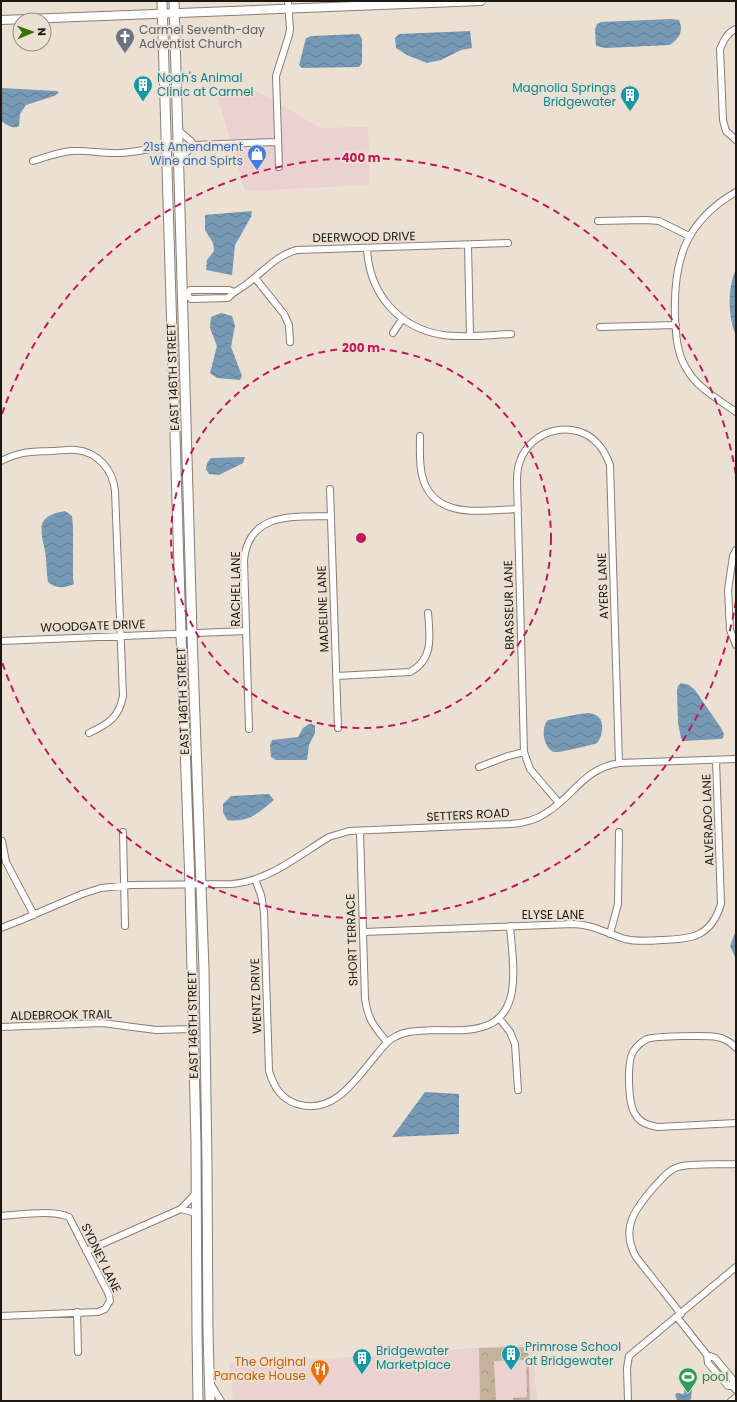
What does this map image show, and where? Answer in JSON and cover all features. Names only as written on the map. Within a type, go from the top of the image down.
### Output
[{"type":"main road","name":"EAST 146TH STREET","points":[[162,1],[171,295],[187,633],[195,884],[207,1163],[210,1401]]},
{"type":"main road","name":"EAST 146TH STREET","points":[[174,1],[185,295],[187,633]]},
{"type":"main road","name":"EAST 146TH STREET","points":[[195,884],[193,1029],[198,1401]]},
{"type":"street","points":[[1,20],[163,14],[288,5],[481,1]]},
{"type":"street","points":[[279,167],[276,76],[290,35],[288,5]]},
{"type":"street","points":[[736,29],[724,39],[720,49],[722,120],[726,131],[736,140]]},
{"type":"street","points":[[178,130],[191,141],[193,145]]},
{"type":"street","points":[[179,161],[193,145],[278,142]]},
{"type":"street","points":[[33,161],[58,152],[87,151],[106,154],[167,147]]},
{"type":"street","points":[[736,192],[708,212],[695,226],[689,236],[681,256],[676,277],[675,299],[677,344],[679,354],[686,370],[697,383],[736,412]]},
{"type":"street","points":[[598,221],[659,221],[689,236]]},
{"type":"street","name":"DEERWOOD DRIVE","points":[[185,295],[190,290],[229,290],[234,292],[241,289],[278,258],[292,251],[306,249],[508,243]]},
{"type":"street","points":[[468,245],[470,335]]},
{"type":"street","points":[[367,248],[369,267],[374,283],[387,303],[402,318],[417,328],[445,335],[511,334]]},
{"type":"street","points":[[255,278],[284,314],[289,326],[290,342]]},
{"type":"street","points":[[171,295],[185,295]]},
{"type":"street","points":[[393,333],[402,318]]},
{"type":"street","points":[[600,327],[676,325]]},
{"type":"street","name":"BRASSEUR LANE","points":[[559,803],[530,769],[524,752],[517,470],[524,452],[531,442],[541,435],[557,429],[571,430]]},
{"type":"street","name":"AYERS LANE","points":[[571,430],[586,434],[598,443],[610,465],[619,762]]},
{"type":"street","points":[[420,436],[420,462],[424,483],[431,494],[440,502],[449,508],[463,510],[518,509]]},
{"type":"street","points":[[1,461],[12,455],[23,452],[76,450],[99,459],[109,470],[113,478],[116,491],[124,687],[122,705],[111,721],[89,733]]},
{"type":"street","name":"MADELINE LANE","points":[[330,489],[338,728]]},
{"type":"street","name":"RACHEL LANE","points":[[249,729],[244,560],[245,551],[253,534],[265,524],[279,518],[331,516]]},
{"type":"street","points":[[736,550],[733,556],[728,590],[730,630],[736,645]]},
{"type":"street","points":[[337,676],[410,672],[416,669],[426,658],[430,641],[428,612]]},
{"type":"street","name":"WOODGATE DRIVE","points":[[1,641],[246,631]]},
{"type":"street","points":[[479,767],[508,756],[524,752]]},
{"type":"street","name":"SETTERS ROAD","points":[[1,928],[82,894],[101,888],[240,883],[255,879],[272,872],[329,837],[339,833],[516,824],[546,814],[596,770],[610,764],[619,762],[736,759]]},
{"type":"street","name":"ALVERADO LANE","points":[[716,760],[721,879]]},
{"type":"street","name":"SHORT TERRACE","points":[[360,831],[366,1009],[374,1027],[387,1042]]},
{"type":"street","points":[[123,832],[125,926]]},
{"type":"street","points":[[610,934],[618,904],[619,832]]},
{"type":"street","points":[[2,841],[6,862],[34,915]]},
{"type":"street","name":"WENTZ DRIVE","points":[[255,879],[261,895],[264,912],[269,1072],[276,1089],[288,1101],[302,1106],[315,1106],[334,1101],[348,1089],[387,1042]]},
{"type":"street","name":"ELYSE LANE","points":[[363,932],[578,924],[593,927],[624,939],[640,941],[685,939],[699,935],[711,925],[719,912],[721,879]]},
{"type":"street","points":[[387,1042],[404,1033],[483,1027],[499,1018],[508,1006],[512,993],[513,974],[510,926]]},
{"type":"street","points":[[499,1018],[510,1032],[515,1044],[518,1090]]},
{"type":"street","name":"ALDEBROOK TRAIL","points":[[1,1027],[102,1023],[156,1030],[193,1029]]},
{"type":"street","points":[[736,1048],[719,1037],[707,1036],[647,1039],[633,1050],[630,1057],[629,1066],[631,1106],[635,1115],[648,1125],[658,1127],[736,1123]]},
{"type":"street","points":[[734,1388],[733,1380],[715,1358],[707,1355],[636,1258],[629,1241],[629,1229],[635,1211],[665,1176],[676,1167],[736,1164]]},
{"type":"street","points":[[86,1251],[181,1209],[196,1193]]},
{"type":"street","points":[[181,1209],[196,1213]]},
{"type":"street","name":"SYDNEY LANE","points":[[1,1216],[50,1213],[69,1217],[109,1295],[110,1301],[105,1309],[98,1312],[77,1312]]},
{"type":"street","points":[[628,1401],[628,1358],[736,1267]]},
{"type":"street","points":[[1,1316],[77,1312],[78,1352]]},
{"type":"street","points":[[210,1382],[221,1401]]},
{"type":"street","points":[[730,1401],[736,1397]]},
{"type":"shaded area","points":[[251,88],[319,128],[368,127],[370,185],[245,191],[217,95],[217,90]]},
{"type":"shaded area","points":[[532,1344],[537,1401],[233,1401],[230,1363],[306,1360]]},
{"type":"green space","points":[[528,1347],[530,1401],[513,1401],[513,1398],[527,1397],[526,1360],[494,1361],[496,1401],[480,1401],[479,1348]]},
{"type":"water","points":[[671,19],[679,20],[681,31],[676,40],[670,45],[606,48],[596,46],[595,29],[597,24],[601,22]]},
{"type":"water","points":[[470,31],[472,48],[461,50],[441,60],[427,63],[407,55],[396,48],[395,38],[399,34]]},
{"type":"water","points":[[359,34],[362,39],[362,63],[359,67],[302,68],[299,65],[306,38],[311,36]]},
{"type":"water","points":[[1,88],[57,91],[59,93],[26,105],[20,114],[19,126],[14,127],[1,121]]},
{"type":"water","points":[[252,211],[251,217],[235,245],[232,275],[206,270],[207,260],[214,251],[213,243],[205,230],[205,215]]},
{"type":"water","points":[[736,269],[736,336],[731,320],[730,294]]},
{"type":"water","points":[[221,313],[232,316],[235,326],[231,347],[242,376],[240,380],[217,378],[210,373],[217,346],[210,328],[211,317]]},
{"type":"water","points":[[245,457],[243,463],[219,475],[209,474],[206,469],[207,463],[211,458]]},
{"type":"water","points":[[65,511],[72,516],[74,584],[61,587],[54,586],[48,582],[46,555],[41,530],[42,524],[49,516]]},
{"type":"water","points":[[681,683],[689,685],[695,690],[721,728],[724,734],[723,738],[684,741],[681,738],[678,723],[677,690]]},
{"type":"water","points":[[589,713],[596,715],[602,724],[602,731],[597,743],[576,749],[557,752],[554,752],[548,748],[545,742],[544,732],[548,720]]},
{"type":"water","points":[[309,724],[315,726],[315,733],[309,745],[307,760],[276,760],[271,757],[270,745],[272,740],[298,737],[303,728]]},
{"type":"water","points":[[269,794],[274,800],[253,816],[235,821],[227,820],[223,812],[223,804],[231,796]]},
{"type":"water","points":[[736,930],[736,959],[730,946]]},
{"type":"water","points":[[425,1092],[459,1094],[459,1134],[392,1137]]},
{"type":"water","name":"pool","points":[[685,1386],[692,1387],[691,1399],[688,1401],[677,1400],[675,1395],[677,1393],[684,1394]]},
{"type":"place","name":"Carmel Seventh-day Adventist Church","points":[[125,54]]},
{"type":"place","name":"Noah's Animal Clinic at Carmel","points":[[143,102]]},
{"type":"place","name":"Magnolia Springs Bridgewater","points":[[630,112]]},
{"type":"place","name":"21st Amendment Wine and Spirts","points":[[257,171]]},
{"type":"place","name":"Primrose School at Bridgewater","points":[[511,1371]]},
{"type":"place","name":"Bridgewater Marketplace","points":[[362,1375]]},
{"type":"place","name":"The Original Pancake House","points":[[320,1386]]},
{"type":"place","name":"pool","points":[[688,1394]]}]
